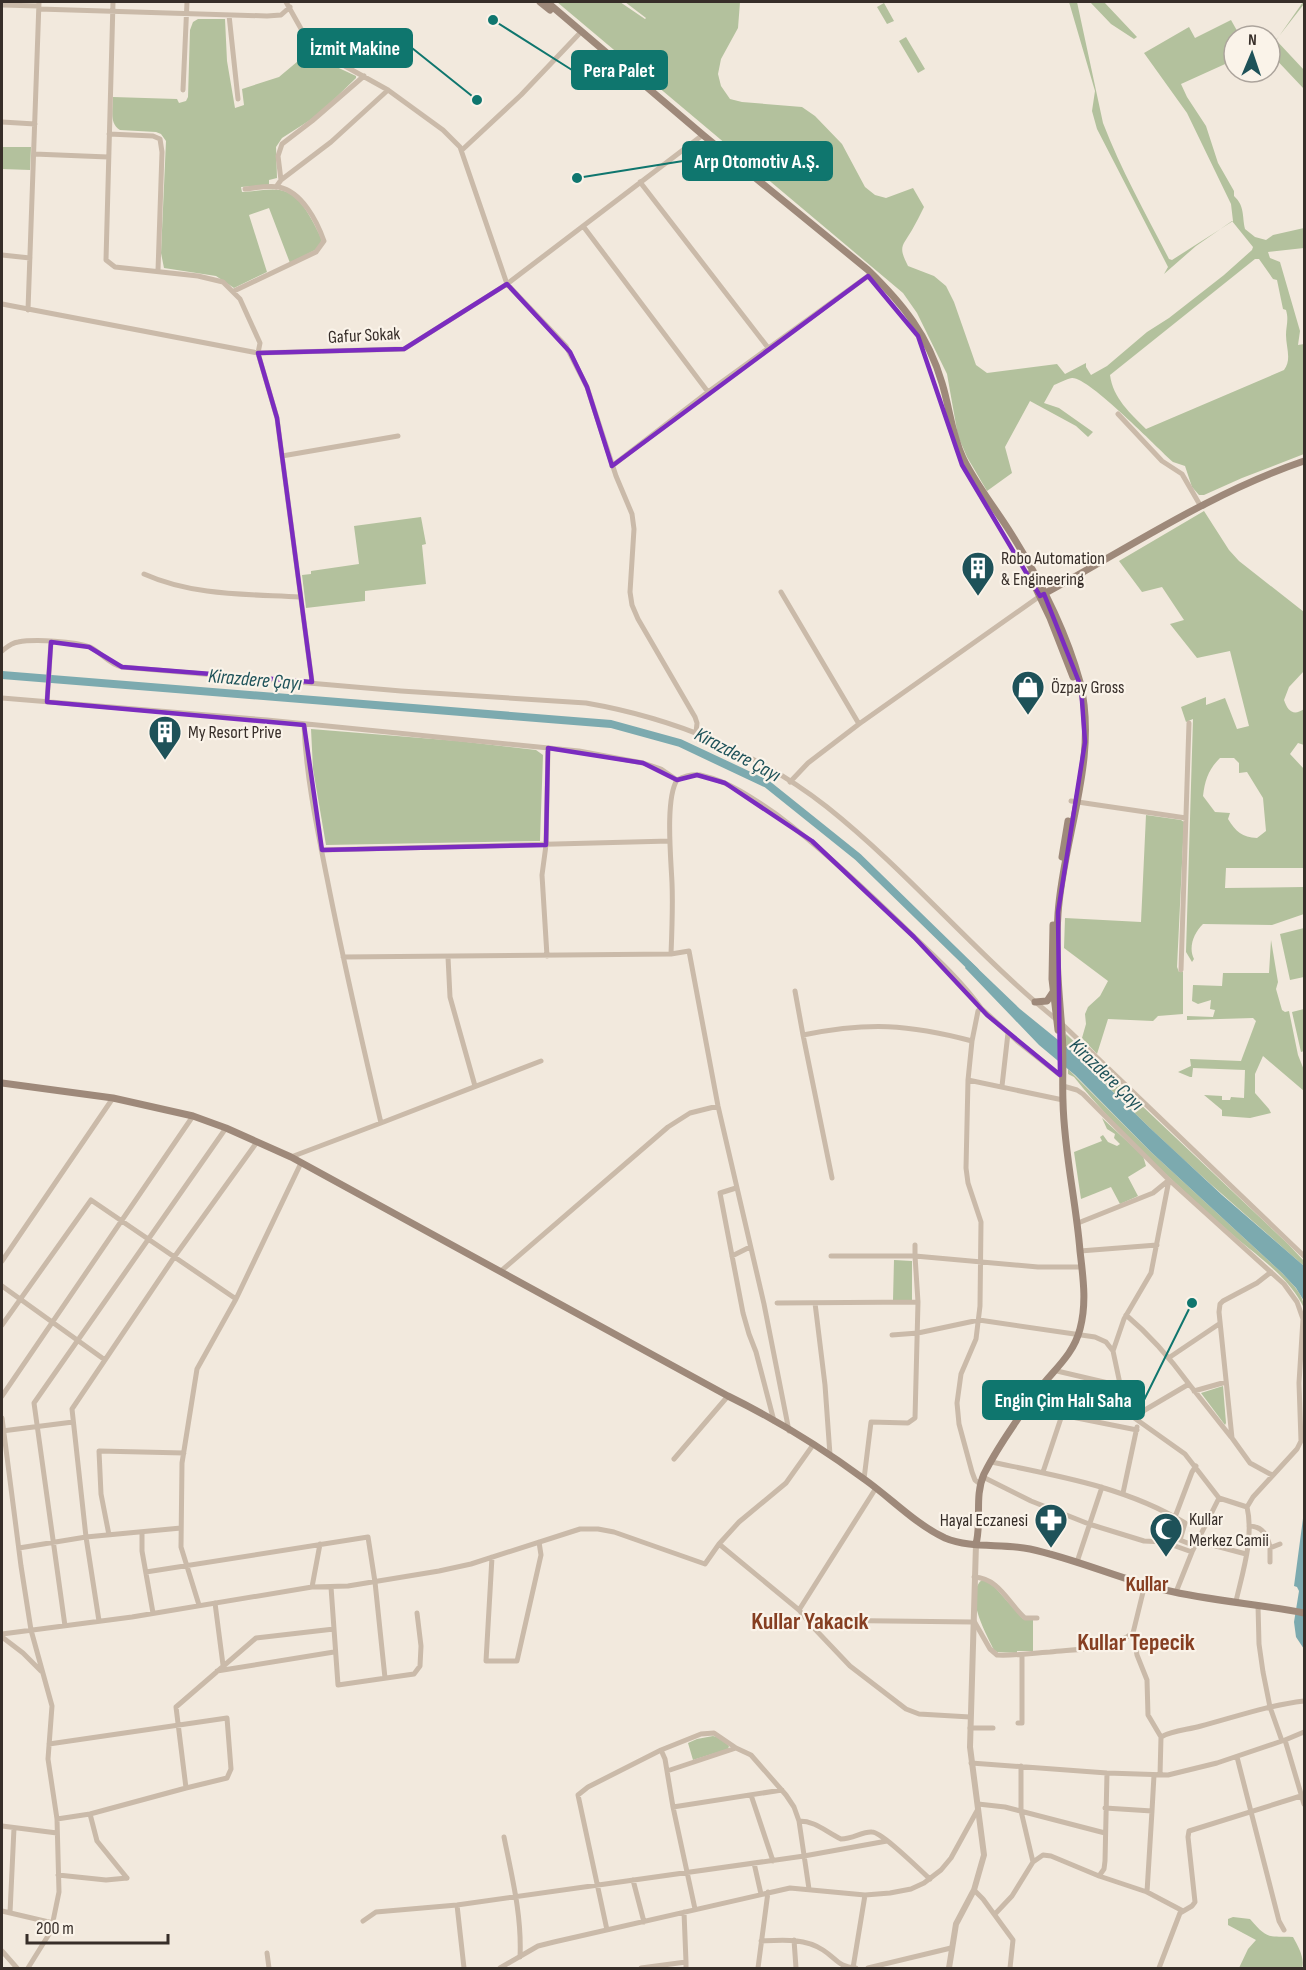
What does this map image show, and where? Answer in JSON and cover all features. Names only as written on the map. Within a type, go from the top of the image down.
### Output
[{"type":"main road","points":[[540,2],[868,276],[908,319],[918,336],[930,360],[939,387],[951,443],[974,487],[1008,537],[1052,610],[1071,653],[1084,706],[1085,742],[1053,913],[1053,992],[1059,1026]]},
{"type":"main road","points":[[547,2],[703,135],[868,270],[912,317],[934,358],[956,441],[966,463],[1012,534],[1038,581],[1075,682],[1079,702],[1080,743],[1058,912],[1058,975],[1066,1142],[1078,1223],[1083,1311],[1078,1335],[1071,1351],[1036,1394],[981,1480],[976,1544]]},
{"type":"main road","points":[[1042,595],[1200,505],[1305,461]]},
{"type":"main road","points":[[1038,581],[1063,584]]},
{"type":"main road","points":[[1052,610],[1053,596],[1063,584]]},
{"type":"main road","points":[[1035,1002],[1047,1001],[1053,992]]},
{"type":"main road","points":[[2,1083],[113,1098],[193,1116],[291,1157],[774,1421],[830,1455],[931,1531],[951,1540],[1022,1547],[1176,1592],[1305,1613]]},
{"type":"street","points":[[113,2],[106,260],[115,267],[158,271],[223,282],[240,299],[260,343],[258,353],[277,418],[312,682]]},
{"type":"street","points":[[183,90],[187,2]]},
{"type":"street","points":[[2,5],[113,12],[275,15],[285,13],[288,4]]},
{"type":"street","points":[[288,4],[309,43],[316,50],[388,90],[443,130],[455,140],[462,150],[507,284],[562,341],[587,387],[612,466],[634,521],[630,592],[632,605],[695,717],[696,733]]},
{"type":"street","points":[[28,310],[39,6]]},
{"type":"street","points":[[229,15],[238,99]]},
{"type":"street","points":[[462,150],[521,95],[579,34]]},
{"type":"street","points":[[281,180],[278,156],[282,144],[321,114],[364,76]]},
{"type":"street","points":[[276,187],[281,180],[331,142],[388,90]]},
{"type":"street","points":[[2,122],[35,124]]},
{"type":"street","points":[[109,134],[153,136],[160,139],[162,152],[158,271]]},
{"type":"street","name":"Gafur Sokak","points":[[2,304],[258,353],[404,350],[507,284],[700,137]]},
{"type":"street","points":[[34,154],[108,157]]},
{"type":"street","points":[[640,182],[769,349]]},
{"type":"street","points":[[234,291],[316,252],[323,244],[321,233],[303,203],[290,192],[276,187],[245,189]]},
{"type":"street","points":[[583,226],[708,392]]},
{"type":"street","points":[[2,255],[30,258]]},
{"type":"street","points":[[612,466],[708,392],[868,276]]},
{"type":"street","points":[[1118,414],[1162,462],[1182,474],[1200,505]]},
{"type":"street","points":[[282,456],[398,436]]},
{"type":"street","points":[[144,574],[191,590],[300,597]]},
{"type":"street","points":[[781,592],[859,724]]},
{"type":"street","points":[[790,782],[808,763],[859,724],[1042,595]]},
{"type":"street","points":[[2,651],[20,642],[89,647],[110,663],[122,667],[401,691],[586,703],[636,713],[696,733],[734,750],[790,782],[828,808],[864,839],[1059,1026],[1305,1256]]},
{"type":"street","points":[[47,699],[51,645]]},
{"type":"street","points":[[2,698],[47,699],[548,748],[643,762],[661,769],[677,780]]},
{"type":"street","points":[[1181,970],[1189,723]]},
{"type":"street","points":[[304,724],[308,765],[322,850],[343,957],[381,1123]]},
{"type":"street","points":[[547,956],[542,875],[546,845],[548,748]]},
{"type":"street","points":[[671,954],[672,794],[677,780],[697,775],[725,783],[758,802],[799,831],[837,863],[914,937],[961,984],[981,1008],[1008,1033],[1061,1071]]},
{"type":"street","points":[[1074,802],[1186,818]]},
{"type":"street","points":[[322,850],[670,841]]},
{"type":"street","points":[[343,957],[671,954],[689,951],[718,1106],[764,1304],[789,1431]]},
{"type":"street","points":[[448,957],[450,997],[475,1086]]},
{"type":"street","points":[[795,991],[832,1178]]},
{"type":"street","points":[[981,1008],[976,1016],[968,1080],[966,1168],[972,1198],[980,1216],[979,1320],[976,1339],[960,1378],[957,1403],[959,1424],[973,1479],[981,1480],[1089,1524],[1144,1541],[1246,1554]]},
{"type":"street","points":[[803,1035],[852,1027],[894,1026],[924,1029],[972,1041]]},
{"type":"street","points":[[1002,1086],[1008,1033]]},
{"type":"street","points":[[291,1157],[541,1061]]},
{"type":"street","points":[[968,1080],[1063,1100]]},
{"type":"street","points":[[1063,1086],[1080,1092],[1169,1180],[1271,1272],[1300,1307],[1303,1319],[1299,1383],[1302,1437],[1297,1449],[1253,1497],[1247,1507],[1249,1526],[1246,1554],[1236,1601]]},
{"type":"street","points":[[2,1261],[113,1098]]},
{"type":"street","points":[[501,1271],[668,1127],[690,1113],[718,1106]]},
{"type":"street","points":[[2,1396],[193,1116]]},
{"type":"street","points":[[65,1626],[34,1402],[226,1128]]},
{"type":"street","points":[[99,1621],[86,1537],[72,1409],[175,1256],[257,1142]]},
{"type":"street","points":[[199,1605],[181,1547],[184,1453],[197,1369],[236,1299],[301,1163]]},
{"type":"street","points":[[1078,1223],[1153,1193],[1169,1180]]},
{"type":"street","points":[[1113,1351],[1126,1315],[1149,1279],[1169,1180]]},
{"type":"street","points":[[736,1188],[720,1192],[743,1313],[774,1421]]},
{"type":"street","points":[[2,1325],[91,1200],[236,1299]]},
{"type":"street","points":[[864,1479],[871,1422],[908,1423],[915,1419],[918,1302],[915,1245]]},
{"type":"street","points":[[1080,1251],[1157,1245]]},
{"type":"street","points":[[732,1256],[750,1247]]},
{"type":"street","points":[[831,1256],[915,1256],[1046,1268],[1082,1267]]},
{"type":"street","points":[[1232,1438],[1219,1312],[1221,1302],[1271,1272]]},
{"type":"street","points":[[2,1286],[105,1360]]},
{"type":"street","points":[[777,1303],[918,1302]]},
{"type":"street","points":[[815,1303],[825,1385],[830,1455]]},
{"type":"street","points":[[1126,1315],[1170,1358],[1250,1463],[1272,1475]]},
{"type":"street","points":[[892,1335],[918,1333],[979,1320],[1101,1340],[1113,1351],[1124,1402],[1133,1417],[1175,1446],[1196,1466],[1204,1481],[1218,1498],[1247,1507]]},
{"type":"street","points":[[1170,1358],[1220,1324]]},
{"type":"street","points":[[1057,1371],[1121,1386]]},
{"type":"street","points":[[1194,1390],[1226,1382]]},
{"type":"street","points":[[1133,1417],[1189,1384]]},
{"type":"street","points":[[674,1459],[728,1396]]},
{"type":"street","points":[[1043,1473],[1062,1414],[1137,1430]]},
{"type":"street","points":[[2,1418],[2,1431],[32,1630],[52,1706],[48,1759],[57,1819],[59,1892],[51,1931],[28,1968]]},
{"type":"street","points":[[2,1431],[73,1422]]},
{"type":"street","points":[[1123,1493],[1139,1422]]},
{"type":"street","points":[[2,1636],[312,1587],[375,1582],[439,1571],[580,1529],[614,1532],[705,1564],[739,1522],[786,1483],[813,1445]]},
{"type":"street","points":[[109,1535],[101,1494],[99,1451],[184,1453]]},
{"type":"street","points":[[991,1462],[1123,1493],[1185,1523],[1180,1540],[1195,1547]]},
{"type":"street","points":[[1175,1517],[1196,1466]]},
{"type":"street","points":[[1077,1562],[1102,1487]]},
{"type":"street","points":[[800,1610],[876,1488]]},
{"type":"street","points":[[1176,1592],[1218,1498]]},
{"type":"street","points":[[1249,1526],[1258,1527],[1264,1531],[1270,1548],[1270,1562]]},
{"type":"street","points":[[19,1548],[86,1537],[181,1528]]},
{"type":"street","points":[[142,1533],[142,1551],[153,1613]]},
{"type":"street","points":[[146,1572],[368,1537],[385,1678]]},
{"type":"street","points":[[492,1557],[486,1661],[517,1661],[541,1555],[539,1542]]},
{"type":"street","points":[[312,1587],[320,1544]]},
{"type":"street","points":[[719,1544],[800,1610],[850,1666],[906,1709],[919,1714],[970,1717]]},
{"type":"street","points":[[949,1968],[956,1924],[974,1890],[984,1855],[971,1763],[970,1728],[976,1544]]},
{"type":"street","points":[[1270,1548],[1280,1544]]},
{"type":"street","points":[[974,1577],[985,1578],[995,1584],[1025,1618],[1037,1618]]},
{"type":"street","points":[[1145,1584],[1133,1634],[1137,1655],[1147,1680],[1148,1714],[1161,1737],[1152,1811],[1147,1892]]},
{"type":"street","points":[[331,1587],[338,1685],[414,1674],[420,1666],[421,1646],[417,1613]]},
{"type":"street","points":[[215,1603],[223,1665]]},
{"type":"street","points":[[1258,1605],[1259,1644],[1270,1707],[1305,1804]]},
{"type":"street","points":[[807,1620],[972,1620]]},
{"type":"street","points":[[972,1620],[994,1654],[1022,1655],[1091,1647],[1121,1640],[1133,1634]]},
{"type":"street","points":[[186,1788],[176,1707],[256,1638],[334,1629]]},
{"type":"street","points":[[2,1636],[43,1672]]},
{"type":"street","points":[[217,1671],[334,1652]]},
{"type":"street","points":[[1018,1723],[1022,1723],[1022,1655]]},
{"type":"street","points":[[1161,1737],[1171,1732],[1270,1707],[1305,1701]]},
{"type":"street","points":[[49,1744],[227,1718],[231,1769],[226,1778],[90,1814],[57,1819]]},
{"type":"street","points":[[970,1728],[993,1728]]},
{"type":"street","points":[[971,1763],[1157,1775],[1202,1768],[1305,1732]]},
{"type":"street","points":[[607,1930],[578,1795],[588,1787],[661,1750],[701,1734],[714,1733],[750,1755],[782,1790],[794,1807],[799,1821],[809,1888]]},
{"type":"street","points":[[667,1771],[736,1748]]},
{"type":"street","points":[[661,1750],[665,1759],[695,1910]]},
{"type":"street","points":[[1237,1757],[1279,1921],[1284,1929]]},
{"type":"street","points":[[1021,1766],[1021,1811],[1033,1862]]},
{"type":"street","points":[[1099,1876],[1104,1866],[1107,1773]]},
{"type":"street","points":[[673,1807],[782,1790]]},
{"type":"street","points":[[751,1795],[773,1861]]},
{"type":"street","points":[[1159,1968],[1180,1915],[1195,1902],[1188,1832],[1304,1796]]},
{"type":"street","points":[[978,1806],[996,1805],[1105,1833]]},
{"type":"street","points":[[500,1968],[538,1946],[768,1892],[790,1888],[809,1888],[865,1895],[911,1889],[930,1879],[951,1858],[978,1806]]},
{"type":"street","points":[[1105,1808],[1152,1811]]},
{"type":"street","points":[[58,1875],[106,1880],[127,1878],[97,1841],[90,1814]]},
{"type":"street","points":[[799,1821],[807,1821],[819,1826],[841,1839],[848,1839],[868,1831],[877,1832],[930,1879]]},
{"type":"street","points":[[2,1826],[57,1833]]},
{"type":"street","points":[[10,1913],[14,1828]]},
{"type":"street","points":[[504,1837],[521,1935],[520,1957]]},
{"type":"street","points":[[363,1921],[376,1912],[457,1905],[688,1873],[887,1841]]},
{"type":"street","points":[[995,1914],[1012,1896],[1033,1862],[1043,1855],[1147,1892],[1183,1911]]},
{"type":"street","points":[[754,1863],[760,1894]]},
{"type":"street","points":[[633,1880],[644,1922]]},
{"type":"street","points":[[974,1890],[1013,1940],[1010,1968]]},
{"type":"street","points":[[758,1968],[768,1892]]},
{"type":"street","points":[[761,1941],[794,1940],[812,1945],[825,1952],[843,1967],[854,1968],[865,1895]]},
{"type":"street","points":[[457,1905],[464,1968]]},
{"type":"street","points":[[2,1911],[53,1923]]},
{"type":"street","points":[[641,1968],[686,1965],[684,1912]]},
{"type":"street","points":[[794,1940],[796,1968]]},
{"type":"street","points":[[868,1968],[951,1948]]},
{"type":"street","points":[[2,1951],[17,1968]]},
{"type":"street","points":[[267,1953],[269,1968]]},
{"type":"highlighted area","points":[[868,276],[918,336],[962,465],[1040,596],[1044,594],[1081,687],[1085,742],[1058,912],[1060,1075],[987,1015],[914,937],[812,841],[725,783],[697,775],[677,780],[643,763],[548,748],[546,845],[322,850],[304,725],[47,702],[51,642],[89,647],[122,667],[312,682],[277,418],[258,353],[404,349],[507,284],[570,352],[587,387],[612,466]]},
{"type":"green space","points":[[557,2],[620,2],[645,19],[625,2],[740,2],[738,28],[721,59],[718,74],[721,86],[730,99],[802,107],[815,116],[842,144],[865,187],[875,195],[886,198],[913,188],[924,207],[902,247],[905,259],[908,266],[934,276],[946,286],[976,365],[987,373],[1057,364],[1065,374],[1086,363],[1091,375],[1107,366],[1147,332],[1169,318],[1252,250],[1253,247],[1232,221],[1231,204],[1187,113],[1144,53],[1189,27],[1195,38],[1222,24],[1222,65],[1181,84],[1206,126],[1218,163],[1242,207],[1245,229],[1255,237],[1266,240],[1273,235],[1304,228],[1304,248],[1268,252],[1270,258],[1280,262],[1300,331],[1298,345],[1304,344],[1304,454],[1204,495],[1199,495],[1192,487],[1185,466],[1173,462],[1093,389],[1072,378],[1054,385],[1044,403],[1059,408],[1093,432],[1088,437],[1076,426],[1030,401],[1005,447],[1012,473],[987,491],[967,457],[958,436],[947,374],[917,313],[903,293]],"holes":[[[1255,259],[1259,259],[1273,279],[1277,280],[1283,309],[1287,314],[1288,358],[1284,370],[1146,429],[1118,398],[1110,375]]]},
{"type":"green space","points":[[1069,2],[1077,2],[1103,123],[1134,192],[1169,259],[1172,260],[1220,229],[1164,274],[1168,267],[1097,129],[1092,111],[1095,91]]},
{"type":"green space","points":[[1090,2],[1104,2],[1137,37],[1134,39],[1111,24]]},
{"type":"green space","points":[[1303,2],[1304,4],[1282,32]]},
{"type":"green space","points":[[884,3],[894,21],[887,24],[877,7]]},
{"type":"green space","points":[[198,19],[225,19],[227,61],[235,108],[244,105],[242,89],[279,77],[310,51],[328,63],[356,76],[318,115],[282,138],[276,147],[277,178],[269,180],[269,185],[241,187],[242,192],[280,190],[294,197],[306,209],[322,239],[319,248],[290,263],[269,208],[249,215],[267,272],[234,288],[216,276],[164,268],[161,253],[166,141],[161,134],[156,132],[120,130],[113,120],[113,97],[177,99],[179,103],[186,101],[190,30],[193,22]]},
{"type":"green space","points":[[906,37],[925,69],[918,73],[899,41]]},
{"type":"green space","points":[[1282,46],[1304,70],[1304,89],[1282,66]]},
{"type":"green space","points":[[2,147],[31,147],[30,170],[2,169]]},
{"type":"green space","points":[[1204,511],[1229,550],[1239,561],[1304,612],[1304,671],[1289,687],[1284,700],[1292,712],[1304,709],[1304,745],[1298,743],[1290,754],[1304,769],[1304,868],[1226,868],[1225,888],[1304,887],[1304,914],[1272,925],[1203,924],[1193,940],[1194,959],[1192,962],[1186,952],[1193,719],[1186,722],[1181,707],[1206,697],[1206,705],[1225,698],[1237,729],[1249,726],[1230,651],[1197,658],[1170,624],[1184,620],[1162,587],[1142,592],[1119,561]],"holes":[[[1220,758],[1234,758],[1239,763],[1239,773],[1247,772],[1263,798],[1266,831],[1257,838],[1240,833],[1228,819],[1230,813],[1215,812],[1203,796],[1208,775],[1216,762]]]},
{"type":"green space","points":[[421,517],[426,544],[422,545],[426,584],[365,591],[365,601],[306,608],[302,575],[311,574],[311,571],[359,564],[354,526]]},
{"type":"green space","points":[[311,729],[536,750],[543,755],[540,841],[326,845],[313,769]]},
{"type":"green space","points":[[1146,815],[1184,822],[1177,967],[1179,972],[1183,972],[1183,1014],[1158,1016],[1153,1021],[1108,1019],[1097,1054],[1082,1038],[1086,1024],[1085,1014],[1088,1007],[1100,996],[1108,981],[1064,948],[1065,918],[1141,922]]},
{"type":"green space","points":[[1304,928],[1304,977],[1290,980],[1280,934]]},
{"type":"green space","points":[[1271,940],[1278,982],[1276,989],[1282,1010],[1289,1011],[1298,1055],[1304,1070],[1304,1091],[1263,1056],[1255,1074],[1255,1093],[1271,1113],[1250,1118],[1222,1116],[1222,1110],[1204,1095],[1222,1096],[1222,1100],[1230,1100],[1231,1097],[1244,1098],[1245,1070],[1193,1068],[1192,1077],[1178,1072],[1191,1066],[1190,1059],[1241,1061],[1256,1021],[1253,1018],[1187,1020],[1187,1016],[1213,1017],[1215,1010],[1210,1009],[1211,1000],[1198,1004],[1192,1001],[1193,985],[1222,986],[1223,973],[1269,973]]},
{"type":"green space","points":[[1304,1009],[1304,1051],[1301,1052],[1292,1012]]},
{"type":"green space","points":[[1066,1034],[1288,1244],[1304,1261],[1304,1266],[1140,1119],[1066,1046]]},
{"type":"green space","points":[[1068,1069],[1151,1152],[1282,1273],[1299,1293],[1304,1308],[1280,1275],[1187,1194],[1109,1118],[1074,1077],[1068,1074]]},
{"type":"green space","points":[[1102,1118],[1143,1156],[1146,1166],[1128,1177],[1138,1196],[1120,1204],[1111,1187],[1081,1199],[1074,1152],[1102,1141],[1100,1137],[1103,1135],[1108,1142],[1117,1146],[1120,1144],[1114,1138],[1115,1134],[1107,1129]]},
{"type":"green space","points":[[894,1260],[912,1261],[912,1300],[893,1300]]},
{"type":"green space","points":[[1223,1386],[1226,1423],[1225,1425],[1201,1393]]},
{"type":"green space","points":[[983,1579],[992,1584],[1023,1619],[1033,1620],[1033,1651],[1017,1651],[1017,1653],[994,1650],[976,1604],[977,1586]]},
{"type":"green space","points":[[713,1736],[720,1738],[729,1746],[728,1749],[693,1760],[688,1743]]},
{"type":"green space","points":[[1233,1917],[1250,1919],[1269,1936],[1293,1937],[1302,1956],[1302,1968],[1239,1968],[1248,1949],[1256,1940],[1228,1925],[1228,1919]]},
{"type":"water","points":[[970,961],[1020,1009],[1068,1048],[1222,1195],[1304,1266],[1304,1301],[1282,1273],[1151,1152],[1075,1075],[1039,1045],[965,968]]},
{"type":"water","points":[[1304,1511],[1304,1649],[1296,1637],[1294,1622],[1299,1591],[1294,1586]]},
{"type":"waterway","name":"Kirazdere Çayı","points":[[2,675],[611,724],[680,743],[767,784],[858,857],[975,971]]},
{"type":"place","name":"Pera Palet","points":[[493,20]]},
{"type":"place","name":"İzmit Makine","points":[[477,100]]},
{"type":"place","name":"Arp Otomotiv A.Ş.","points":[[577,178]]},
{"type":"place","name":"Robo Automation & Engineering","points":[[978,597]]},
{"type":"place","name":"Özpay Gross","points":[[1028,716]]},
{"type":"place","name":"My Resort Prive","points":[[165,761]]},
{"type":"place","name":"Engin Çim Halı Saha","points":[[1192,1303]]},
{"type":"place","name":"Hayal Eczanesi","points":[[1051,1549]]},
{"type":"place","name":"Kullar Merkez Camii","points":[[1166,1558]]},
{"type":"district","name":"Kullar","points":[[1147,1584]]},
{"type":"district","name":"Kullar Yakacık","points":[[810,1621]]},
{"type":"district","name":"Kullar Tepecik","points":[[1136,1642]]}]
